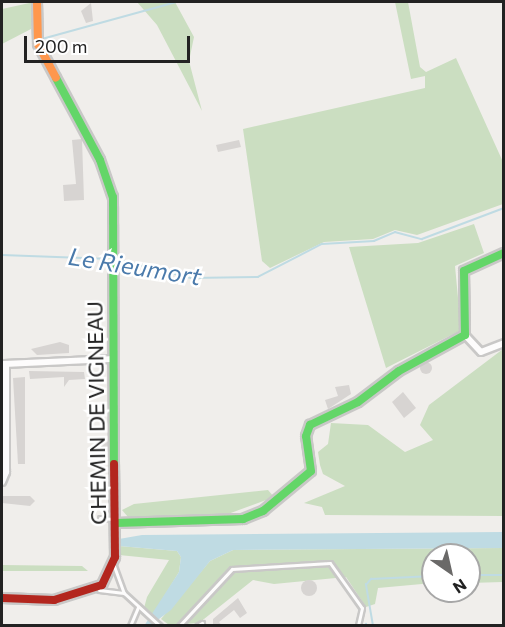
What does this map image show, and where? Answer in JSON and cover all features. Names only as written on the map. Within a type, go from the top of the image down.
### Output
[{"type":"street","name":"CHEMIN DE VIGNEAU","points":[[37,2],[38,44],[111,184],[114,566]]},
{"type":"street","points":[[504,253],[464,271],[465,335],[481,352],[504,343]]},
{"type":"street","points":[[115,521],[256,515],[311,471],[310,425],[358,402],[404,367],[465,335]]},
{"type":"street","points":[[2,482],[6,472],[4,364],[112,359]]},
{"type":"street","points":[[2,597],[54,600],[95,590],[114,566]]},
{"type":"lane","points":[[100,518],[115,521]]},
{"type":"lane","points":[[179,626],[232,569],[330,563],[362,608],[358,626]]},
{"type":"lane","points":[[114,566],[124,593],[160,626]]},
{"type":"lane","points":[[95,590],[124,593]]},
{"type":"lane","points":[[130,626],[138,608]]},
{"type":"lane","points":[[197,626],[202,623]]},
{"type":"green space","points":[[34,2],[31,29],[2,44],[2,9]]},
{"type":"green space","points":[[137,2],[175,2],[194,37],[189,61],[202,111],[157,25]]},
{"type":"green space","points":[[395,2],[408,2],[420,67],[426,72],[456,58],[503,162],[503,204],[417,235],[395,230],[373,239],[324,242],[270,268],[262,261],[243,129],[425,88],[425,76],[411,79]]},
{"type":"green space","points":[[474,224],[484,253],[455,266],[461,330],[386,368],[349,247],[418,243]]},
{"type":"green space","points":[[503,349],[503,516],[325,515],[322,507],[304,503],[345,486],[323,474],[320,465],[318,452],[328,444],[331,423],[368,425],[405,452],[433,440],[420,425],[429,405]]},
{"type":"green space","points":[[268,490],[274,497],[228,514],[128,517],[122,510],[134,504]]},
{"type":"green space","points":[[119,546],[177,551],[181,557],[179,572],[152,616],[144,608],[147,597],[169,560],[119,555]]},
{"type":"green space","points":[[481,548],[503,548],[503,582],[481,583]]},
{"type":"green space","points":[[421,549],[421,584],[378,588],[375,604],[366,607],[346,577],[274,584],[253,580],[199,623],[169,625],[161,619],[210,561],[233,550]]},
{"type":"green space","points":[[2,565],[82,566],[88,571],[2,571]]},
{"type":"water","points":[[503,532],[504,548],[481,548],[481,543],[421,543],[421,549],[233,550],[210,561],[171,610],[151,625],[144,626],[179,572],[181,557],[177,551],[119,546],[119,539],[142,535]]},
{"type":"building","points":[[91,3],[93,21],[86,23],[81,11]]},
{"type":"building","points":[[82,139],[84,200],[64,201],[63,185],[76,184],[72,140]]},
{"type":"building","points":[[239,140],[241,147],[218,152],[216,145]]},
{"type":"building","points":[[60,342],[69,345],[69,353],[37,355],[31,349]]},
{"type":"building","points":[[428,362],[432,368],[428,374],[424,374],[420,366]]},
{"type":"building","points":[[29,371],[84,372],[85,379],[69,380],[64,387],[64,377],[30,379]]},
{"type":"building","points":[[25,377],[25,464],[18,464],[13,378]]},
{"type":"building","points":[[349,385],[351,394],[328,409],[325,400],[338,396],[335,387]]},
{"type":"building","points":[[403,392],[416,408],[404,418],[392,402]]},
{"type":"building","points":[[108,440],[108,454],[98,456],[95,443]]},
{"type":"building","points":[[2,496],[30,496],[35,501],[30,506],[2,503]]},
{"type":"building","points":[[309,580],[317,588],[309,596],[301,588]]},
{"type":"building","points":[[238,598],[247,613],[240,618],[234,610],[219,622],[222,626],[213,626],[213,619]]},
{"type":"waterway","points":[[42,39],[176,2]]},
{"type":"waterway","name":"Le Rieumort","points":[[116,259],[191,278],[258,277],[322,244],[374,241],[395,232],[422,239],[504,208]]},
{"type":"waterway","name":"Le Rieumort","points":[[2,255],[111,259]]},
{"type":"waterway","points":[[481,575],[504,575]]},
{"type":"waterway","points":[[373,626],[366,585],[371,579],[421,577]]},
{"type":"traffic: fast","points":[[56,78],[100,160],[113,197],[114,464]]},
{"type":"traffic: fast","points":[[116,523],[243,519],[263,511],[311,471],[306,436],[310,425],[358,402],[399,371],[465,335],[464,271],[504,253]]},
{"type":"traffic: slow","points":[[37,2],[38,44],[56,78]]},
{"type":"traffic: jam","points":[[2,598],[54,600],[102,585],[115,557],[114,464]]}]
